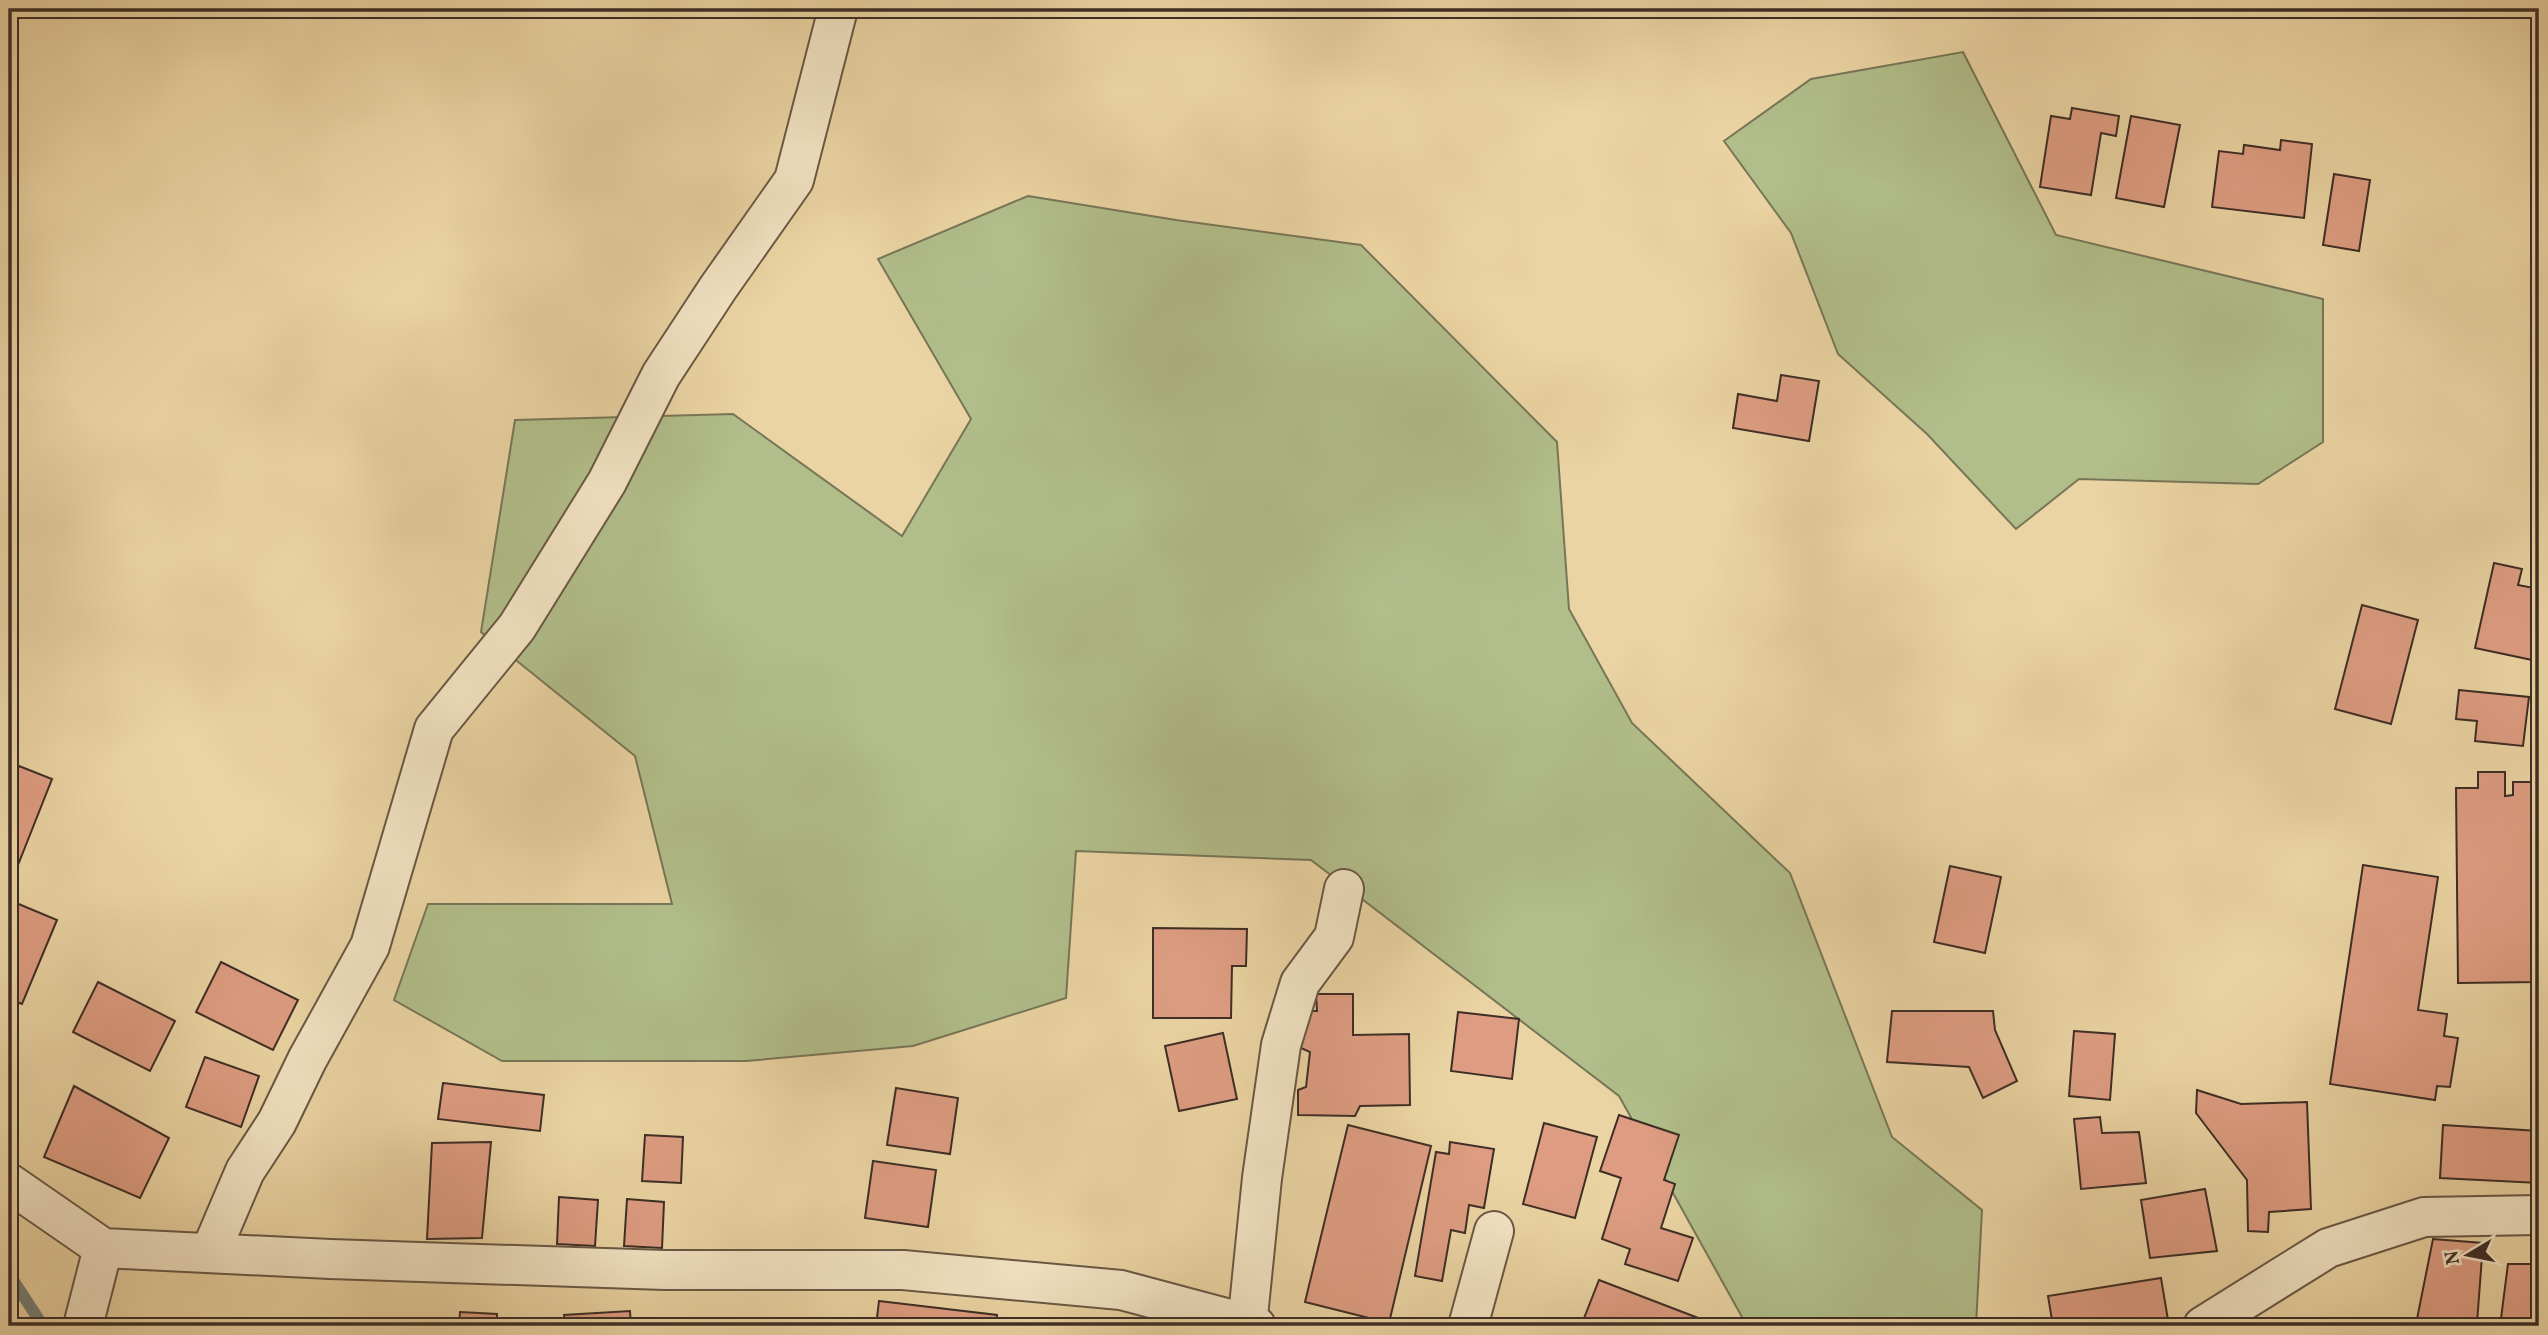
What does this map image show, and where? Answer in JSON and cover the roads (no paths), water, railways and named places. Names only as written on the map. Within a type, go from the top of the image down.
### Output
[{"type":"street","points":[[210,1253],[245,1171],[277,1122],[307,1060],[370,946],[434,729],[517,627],[607,482],[661,375],[794,180],[838,9]]},
{"type":"street","points":[[9,1182],[103,1248],[665,1270],[903,1270],[1121,1290],[1250,1326],[1262,1178],[1281,1045],[1300,983],[1334,937],[1345,889]]},
{"type":"street","points":[[2203,1326],[2328,1248],[2424,1217],[2539,1215]]},
{"type":"street","points":[[1468,1326],[1494,1231]]},
{"type":"street","points":[[83,1326],[103,1248]]},
{"type":"waterway","points":[[9,1274],[43,1326]]}]
